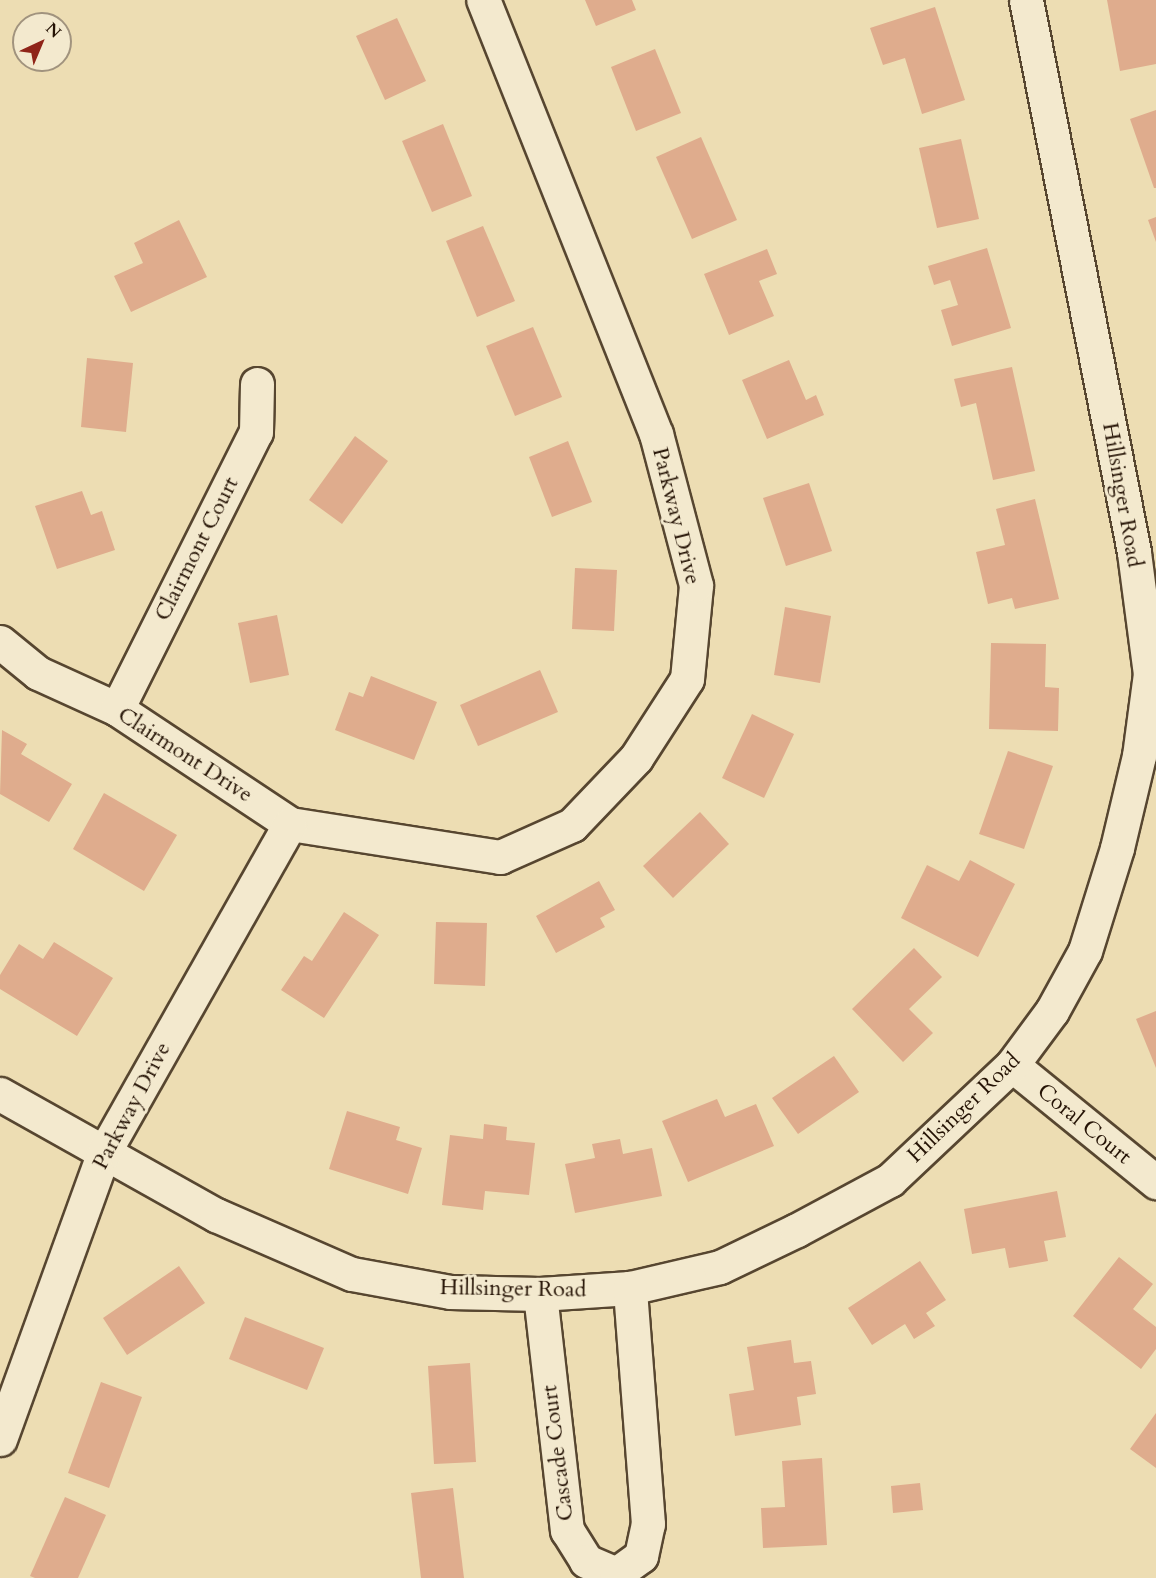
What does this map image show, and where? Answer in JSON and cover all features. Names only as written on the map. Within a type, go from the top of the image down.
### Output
[{"type":"street","name":"Parkway Drive","points":[[382,840],[500,857],[572,825],[636,758],[687,679],[696,585],[656,434],[483,0]]},
{"type":"street","name":"Hillsinger Road","points":[[0,1094],[103,1154],[216,1215],[352,1274],[450,1292],[540,1294],[630,1288],[720,1267],[890,1180],[1012,1065],[1052,1011],[1085,951],[1122,825],[1138,756],[1150,674],[1134,552],[1026,0]]},
{"type":"street","name":"Clairmont Court","points":[[117,709],[256,432],[257,384]]},
{"type":"street","name":"Clairmont Drive","points":[[0,642],[38,673],[117,709],[290,824],[382,840]]},
{"type":"street","name":"Parkway Drive","points":[[0,1439],[103,1154],[290,824]]},
{"type":"street","name":"Coral Court","points":[[1012,1065],[1156,1182]]},
{"type":"street","name":"Cascade Court","points":[[540,1294],[567,1530],[586,1561],[616,1574],[641,1556],[648,1524],[630,1288]]},
{"type":"building","points":[[585,0],[632,0],[636,10],[596,26]]},
{"type":"building","points":[[1107,0],[1156,0],[1156,64],[1120,71]]},
{"type":"building","points":[[935,7],[965,100],[922,114],[905,58],[883,65],[870,28]]},
{"type":"building","points":[[397,18],[426,81],[385,100],[356,36]]},
{"type":"building","points":[[655,49],[681,113],[636,131],[611,67]]},
{"type":"building","points":[[1156,110],[1156,188],[1154,188],[1130,119]]},
{"type":"building","points":[[443,124],[472,196],[432,212],[402,141]]},
{"type":"building","points":[[701,137],[737,220],[692,239],[656,157]]},
{"type":"building","points":[[961,139],[979,219],[937,228],[919,148]]},
{"type":"building","points":[[1156,217],[1156,242],[1148,220]]},
{"type":"building","points":[[179,220],[207,277],[131,312],[114,276],[143,263],[134,243]]},
{"type":"building","points":[[483,226],[515,301],[477,317],[446,241]]},
{"type":"building","points":[[987,248],[1011,328],[952,346],[941,310],[958,305],[950,280],[934,285],[928,266]]},
{"type":"building","points":[[767,249],[777,274],[759,281],[774,316],[729,335],[704,274]]},
{"type":"building","points":[[533,327],[562,397],[515,416],[486,346]]},
{"type":"building","points":[[87,358],[133,363],[126,432],[81,427]]},
{"type":"building","points":[[789,360],[806,400],[816,395],[824,415],[767,439],[742,380]]},
{"type":"building","points":[[1012,367],[1035,471],[993,480],[976,403],[961,407],[954,379]]},
{"type":"building","points":[[355,436],[388,461],[342,524],[309,500]]},
{"type":"building","points":[[568,441],[592,502],[552,517],[529,457]]},
{"type":"building","points":[[809,483],[832,551],[786,566],[763,498]]},
{"type":"building","points":[[82,491],[91,515],[102,511],[115,550],[57,569],[35,506]]},
{"type":"building","points":[[1035,499],[1059,599],[1015,609],[1012,598],[988,604],[976,552],[1005,545],[996,509]]},
{"type":"building","points":[[575,568],[617,570],[614,631],[572,629]]},
{"type":"building","points":[[785,607],[831,616],[820,683],[774,675]]},
{"type":"building","points":[[277,615],[289,675],[250,683],[238,623]]},
{"type":"building","points":[[991,643],[1046,644],[1045,687],[1059,688],[1058,731],[989,729]]},
{"type":"building","points":[[540,670],[558,712],[478,746],[460,705]]},
{"type":"building","points":[[371,676],[437,702],[414,760],[335,730],[349,692],[363,697]]},
{"type":"building","points":[[752,714],[794,734],[764,798],[722,778]]},
{"type":"building","points":[[2,730],[27,744],[21,754],[72,784],[49,822],[0,794]]},
{"type":"building","points":[[1008,751],[1053,766],[1024,849],[979,834]]},
{"type":"building","points":[[104,793],[177,835],[144,891],[73,849]]},
{"type":"building","points":[[700,812],[729,844],[673,898],[643,866]]},
{"type":"building","points":[[970,860],[1015,884],[978,957],[901,918],[927,865],[959,881]]},
{"type":"building","points":[[599,881],[615,910],[600,918],[605,927],[556,953],[536,916]]},
{"type":"building","points":[[344,912],[379,935],[324,1018],[281,990],[304,956],[312,961]]},
{"type":"building","points":[[436,922],[487,923],[485,986],[434,984]]},
{"type":"building","points":[[54,942],[113,978],[77,1036],[0,989],[0,975],[19,944],[43,959]]},
{"type":"building","points":[[914,948],[942,977],[909,1009],[933,1033],[903,1062],[852,1009]]},
{"type":"building","points":[[1156,1011],[1156,1068],[1136,1019]]},
{"type":"building","points":[[834,1056],[859,1092],[798,1134],[772,1098]]},
{"type":"building","points":[[717,1099],[725,1117],[756,1104],[774,1146],[688,1182],[662,1121]]},
{"type":"building","points":[[347,1111],[400,1127],[396,1140],[422,1148],[408,1194],[329,1169]]},
{"type":"building","points":[[484,1124],[507,1127],[506,1140],[535,1143],[529,1195],[485,1191],[483,1210],[442,1205],[450,1135],[483,1139]]},
{"type":"building","points":[[620,1139],[623,1154],[652,1148],[662,1196],[575,1213],[565,1164],[595,1158],[592,1144]]},
{"type":"building","points":[[1057,1191],[1066,1237],[1044,1241],[1048,1261],[1009,1268],[1005,1248],[972,1254],[964,1209]]},
{"type":"building","points":[[1119,1257],[1153,1284],[1133,1309],[1156,1327],[1156,1349],[1141,1369],[1073,1316]]},
{"type":"building","points":[[920,1261],[946,1300],[926,1313],[935,1326],[914,1339],[905,1324],[872,1345],[848,1308]]},
{"type":"building","points":[[179,1266],[205,1303],[127,1355],[103,1318]]},
{"type":"building","points":[[245,1317],[324,1348],[307,1390],[229,1359]]},
{"type":"building","points":[[791,1340],[794,1363],[811,1361],[816,1394],[797,1397],[801,1425],[735,1436],[729,1394],[754,1390],[747,1347]]},
{"type":"building","points":[[470,1363],[476,1462],[434,1464],[428,1366]]},
{"type":"building","points":[[101,1382],[142,1397],[109,1488],[68,1473]]},
{"type":"building","points":[[1156,1413],[1156,1468],[1130,1449]]},
{"type":"building","points":[[822,1458],[827,1545],[763,1548],[761,1508],[785,1507],[782,1461]]},
{"type":"building","points":[[920,1483],[923,1510],[893,1513],[891,1486]]},
{"type":"building","points":[[453,1488],[464,1578],[421,1578],[411,1493]]},
{"type":"building","points":[[65,1497],[106,1515],[78,1578],[30,1576]]}]
